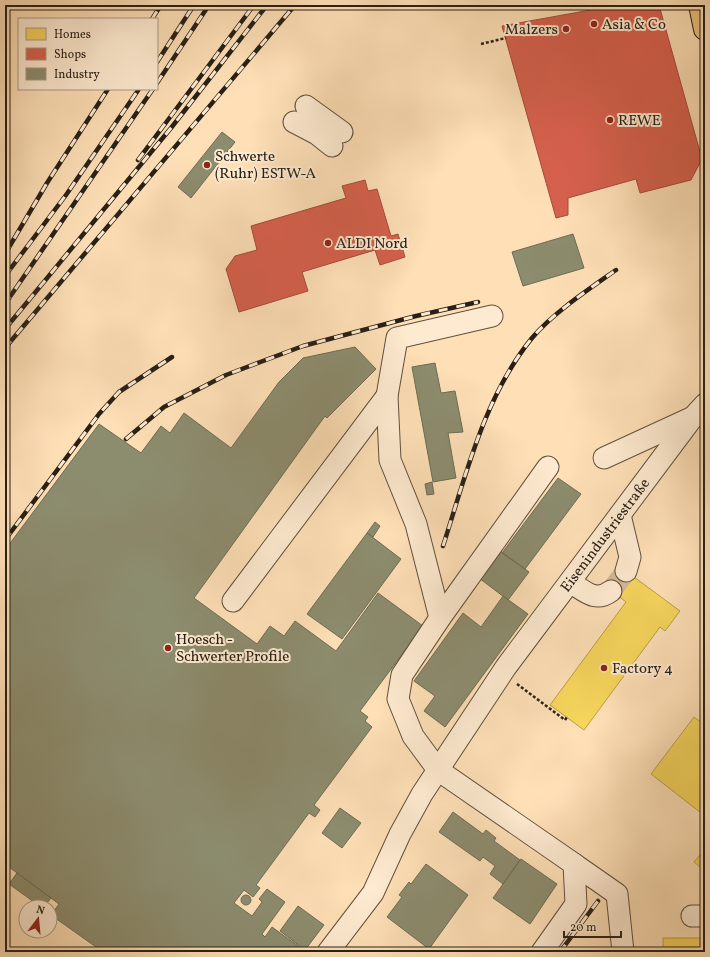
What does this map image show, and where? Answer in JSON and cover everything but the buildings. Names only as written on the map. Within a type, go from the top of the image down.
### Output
[{"type":"main road","points":[[700,5],[705,29]]},
{"type":"street","points":[[300,114],[317,134],[337,139]]},
{"type":"street","points":[[440,618],[416,524],[390,460],[387,396],[398,338],[492,316]]},
{"type":"street","points":[[232,601],[387,396]]},
{"type":"street","points":[[604,458],[699,410]]},
{"type":"street","name":"Eisenindustriestraße","points":[[328,952],[373,893],[400,834],[422,794],[505,670],[699,410]]},
{"type":"street","points":[[548,467],[440,618],[402,675],[398,700],[413,736],[438,770],[617,894],[623,952]]},
{"type":"street","points":[[620,515],[630,557],[626,572]]},
{"type":"street","points":[[570,582],[594,596],[604,596],[611,591]]},
{"type":"street","points":[[542,952],[576,904],[574,864]]},
{"type":"path","points":[[481,44],[506,38]]},
{"type":"path","points":[[505,670],[565,720],[567,717]]},
{"type":"tunnel","points":[[611,591],[626,571]]},
{"type":"railway","points":[[153,18],[161,5]]},
{"type":"railway","points":[[158,60],[194,5]]},
{"type":"railway","points":[[158,82],[209,5]]},
{"type":"railway","points":[[138,160],[254,5]]},
{"type":"railway","points":[[5,329],[171,128],[267,5]]},
{"type":"railway","points":[[5,348],[295,5]]},
{"type":"railway","points":[[5,254],[47,183],[107,90]]},
{"type":"railway","points":[[5,276],[66,195],[138,90]]},
{"type":"railway","points":[[5,304],[152,90]]},
{"type":"railway","points":[[443,546],[478,438],[501,385],[515,361],[532,338],[550,320],[616,270]]},
{"type":"railway","points":[[126,439],[164,407],[226,375],[303,346],[416,316],[478,302]]},
{"type":"railway","points":[[5,540],[99,414],[119,392],[172,357]]},
{"type":"railway","points":[[560,952],[598,901]]},
{"type":"place","name":"Asia & Co","points":[[594,24]]},
{"type":"place","name":"Malzers","points":[[566,29]]},
{"type":"place","name":"REWE","points":[[610,120]]},
{"type":"place","name":"Schwerte (Ruhr) ESTW-A","points":[[207,165]]},
{"type":"place","name":"ALDI Nord","points":[[328,243]]},
{"type":"place","name":"Hoesch - Schwerter Profile","points":[[168,648]]},
{"type":"place","name":"Factory 4","points":[[604,668]]}]
